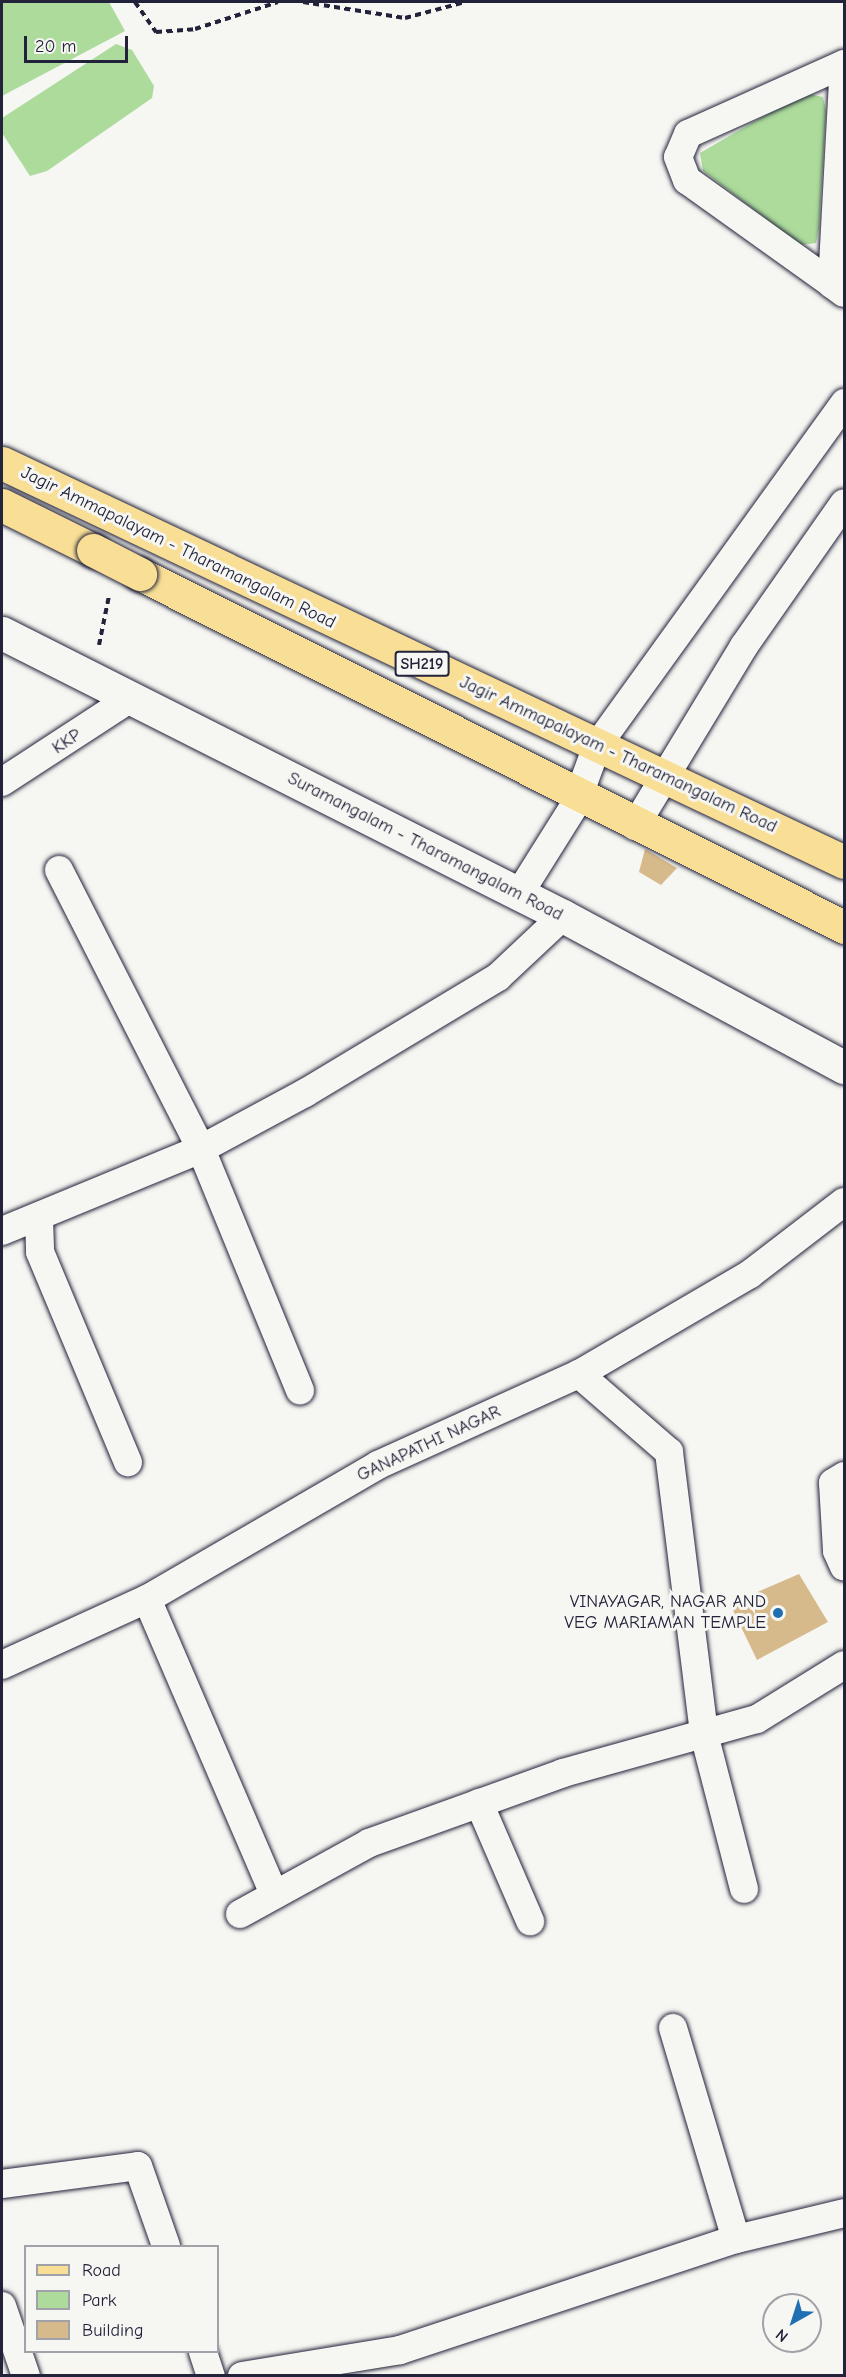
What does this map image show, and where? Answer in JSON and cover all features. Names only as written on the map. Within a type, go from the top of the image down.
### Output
[{"type":"main road","name":"Jagir Ammapalayam - Tharamangalam Road","points":[[2,462],[844,862]]},
{"type":"main road","points":[[2,505],[579,794],[634,826],[844,927]]},
{"type":"main road","name":"Suramangalam - Tharamangalam Road","points":[[2,633],[563,916],[844,1067]]},
{"type":"street","points":[[844,63],[838,289],[687,180],[678,157],[688,134],[844,63]]},
{"type":"street","points":[[519,894],[579,794],[597,746],[844,403]]},
{"type":"street","points":[[634,826],[669,778],[744,646],[844,503]]},
{"type":"street","name":"KKP","points":[[2,782],[131,698]]},
{"type":"street","points":[[59,870],[201,1149],[300,1390]]},
{"type":"street","points":[[2,1231],[39,1219],[201,1149],[498,977],[563,916]]},
{"type":"street","name":"GANAPATHI NAGAR","points":[[2,1665],[147,1599],[378,1465],[579,1374],[750,1274],[844,1202]]},
{"type":"street","points":[[39,1219],[40,1252],[128,1462]]},
{"type":"street","points":[[579,1374],[669,1452],[704,1734],[744,1889]]},
{"type":"street","points":[[844,1476],[832,1483],[837,1551],[844,1567]]},
{"type":"street","points":[[147,1599],[274,1894]]},
{"type":"street","points":[[240,1914],[369,1843],[563,1773],[757,1719],[844,1665]]},
{"type":"street","points":[[479,1803],[530,1921]]},
{"type":"street","points":[[673,2028],[736,2239]]},
{"type":"street","points":[[2,2184],[138,2166],[165,2245]]},
{"type":"street","points":[[242,2376],[400,2350],[736,2239],[844,2213]]},
{"type":"street","points":[[2,2306],[26,2376]]},
{"type":"street","points":[[203,2353],[211,2376]]},
{"type":"path","points":[[135,2],[156,32],[195,29],[278,2]]},
{"type":"path","points":[[303,2],[405,18],[465,2]]},
{"type":"path","points":[[93,678],[111,591]]},
{"type":"green space","points":[[2,2],[109,2],[125,31],[2,96]]},
{"type":"green space","points":[[116,44],[132,50],[154,86],[152,98],[47,171],[30,176],[2,133],[2,118]]},
{"type":"green space","points":[[804,93],[823,97],[826,111],[819,229],[816,243],[801,245],[703,171],[700,153]]},
{"type":"building","points":[[645,849],[677,868],[661,885],[639,872]]},
{"type":"building","name":"VINAYAGAR, NAGAR AND VEG MARIAMAN TEMPLE","points":[[799,1574],[828,1622],[757,1660],[730,1604]]},
{"type":"place","name":"VINAYAGAR, NAGAR AND VEG MARIAMAN TEMPLE","points":[[778,1613]]}]
